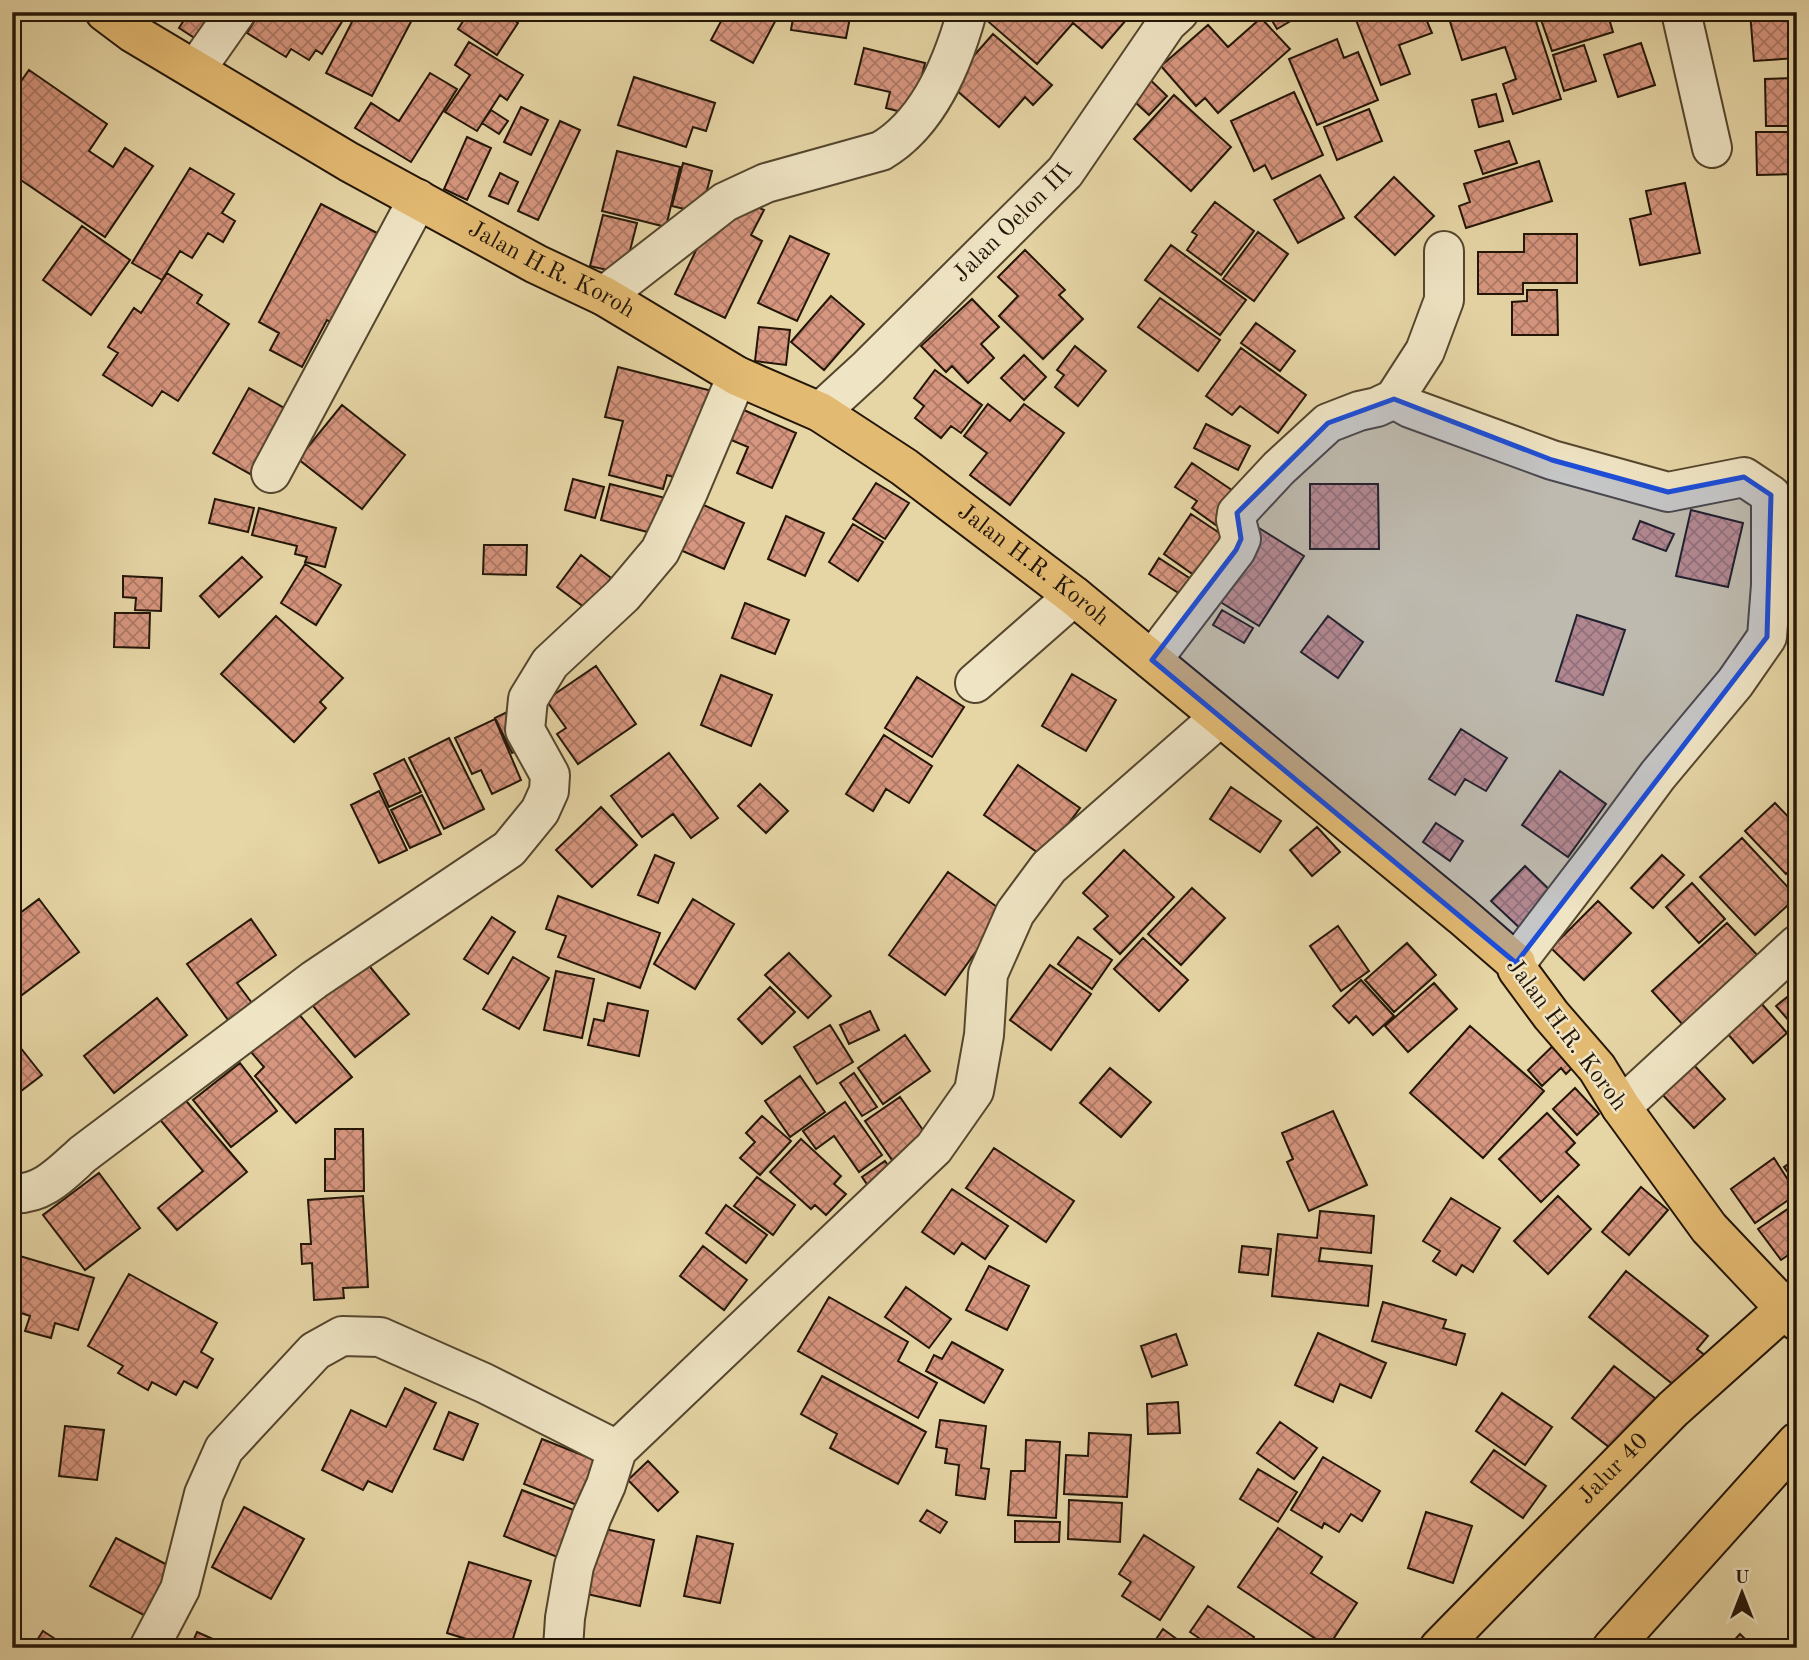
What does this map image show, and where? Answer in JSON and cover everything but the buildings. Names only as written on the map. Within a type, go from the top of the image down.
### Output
[{"type":"main road","name":"Jalan H.R. Koroh","points":[[105,12],[133,33],[349,162],[536,264],[604,296],[737,376],[820,412],[904,467],[1074,596],[1462,915],[1516,963],[1517,969],[1551,1015],[1597,1069],[1709,1227],[1793,1309]]},
{"type":"main road","name":"Jalur 40","points":[[1438,1648],[1672,1409],[1793,1309]]},
{"type":"main road","points":[[1612,1648],[1797,1442]]},
{"type":"street","points":[[196,69],[236,12]]},
{"type":"street","points":[[604,296],[725,202],[766,183],[881,151],[895,144],[931,100],[958,47],[967,12]]},
{"type":"street","name":"Jalan Oelon III","points":[[820,412],[868,368],[1065,172],[1167,23],[1180,12]]},
{"type":"street","points":[[1681,12],[1712,148]]},
{"type":"street","points":[[271,473],[418,200]]},
{"type":"street","points":[[1152,660],[1236,550],[1241,539],[1237,513],[1279,468],[1328,423],[1394,399],[1426,351],[1444,300],[1444,251]]},
{"type":"street","points":[[12,1193],[30,1192],[48,1184],[83,1154],[314,980],[509,849],[540,811],[549,791],[550,775],[525,730],[528,699],[550,663],[623,595],[660,551],[737,376]]},
{"type":"street","points":[[1394,399],[1410,408],[1552,460],[1668,492],[1744,477],[1771,495],[1771,585],[1767,637],[1735,683],[1658,775],[1516,963]]},
{"type":"street","points":[[975,683],[1074,596]]},
{"type":"street","points":[[563,1648],[565,1618],[575,1566],[617,1450],[934,1148],[974,1091],[984,1035],[988,974],[1015,913],[1049,867],[1220,717]]},
{"type":"street","points":[[1622,1107],[1797,945]]},
{"type":"street","points":[[149,1648],[180,1589],[204,1494],[224,1449],[315,1351],[342,1336],[380,1337],[484,1383],[617,1450]]},
{"type":"highlighted area","points":[[1394,399],[1552,460],[1668,492],[1744,477],[1771,495],[1767,637],[1516,963],[1152,660],[1236,550],[1241,539],[1237,513],[1328,423]]}]
